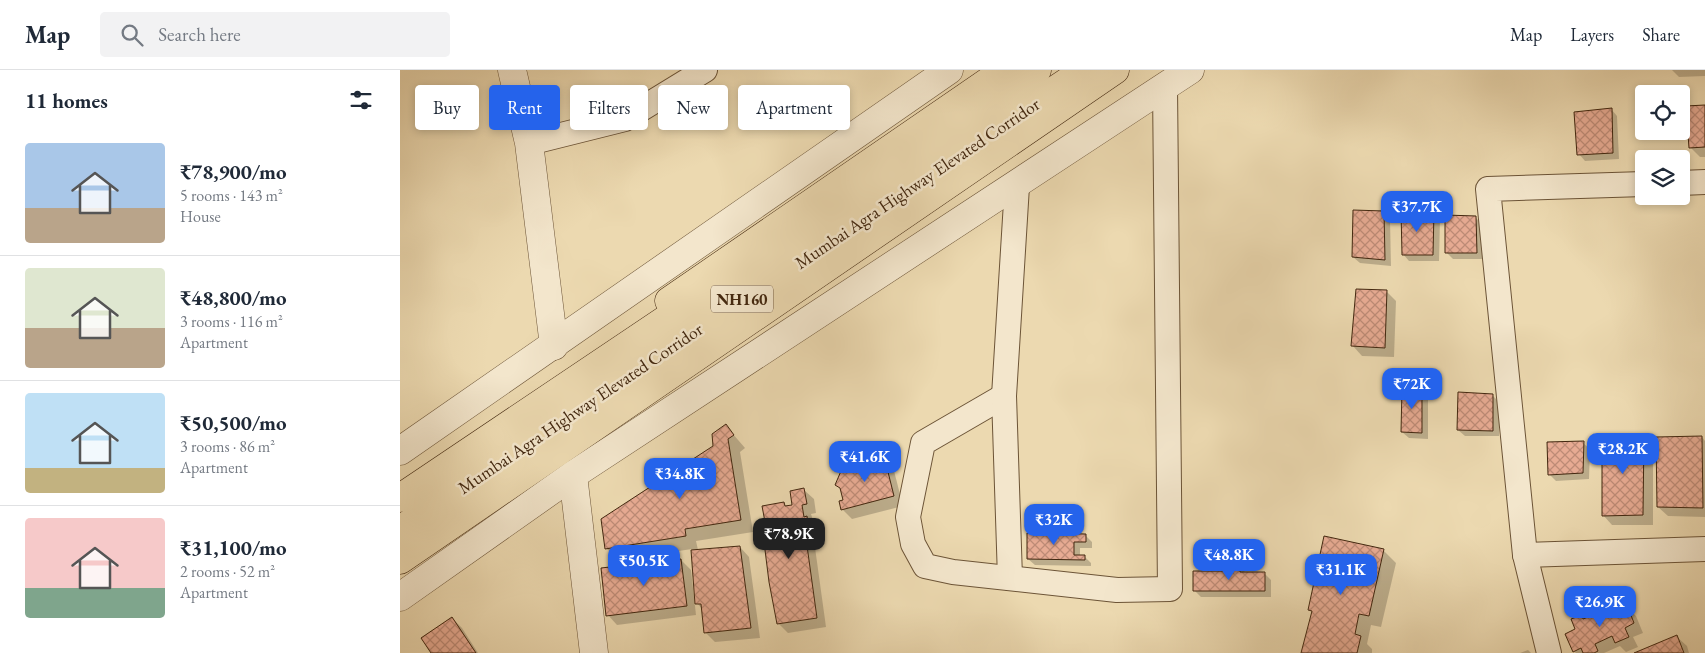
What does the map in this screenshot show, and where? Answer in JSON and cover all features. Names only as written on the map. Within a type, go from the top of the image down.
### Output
[{"type":"main road","points":[[400,486],[1005,70]]},
{"type":"main road","name":"Mumbai Agra Highway Elevated Corridor","points":[[400,498],[1037,70]]},
{"type":"main road","name":"Mumbai Agra Highway Elevated Corridor","points":[[400,530],[589,401],[1086,70]]},
{"type":"main road","points":[[400,560],[1115,70]]},
{"type":"street","points":[[512,70],[529,143],[554,346]]},
{"type":"street","points":[[529,143],[625,120],[706,70]]},
{"type":"street","points":[[400,451],[554,346],[949,70]]},
{"type":"street","points":[[400,597],[573,474],[1017,186],[1190,70]]},
{"type":"street","points":[[1004,396],[923,443],[908,517],[913,544],[926,566],[1117,590],[1170,589],[1165,87]]},
{"type":"street","points":[[1690,183],[1705,182]]},
{"type":"street","points":[[1549,653],[1526,554],[1488,189],[1635,184]]},
{"type":"street","points":[[1010,578],[1004,396],[1017,186]]},
{"type":"street","points":[[573,474],[594,653]]},
{"type":"street","points":[[1526,554],[1705,549]]},
{"type":"building","points":[[1705,105],[1705,147],[1689,148],[1690,106]]},
{"type":"building","points":[[1612,108],[1613,153],[1577,155],[1574,112]]},
{"type":"building","points":[[1353,210],[1384,211],[1385,260],[1352,257]]},
{"type":"building","points":[[1401,210],[1434,211],[1433,255],[1402,255]]},
{"type":"building","points":[[1445,215],[1476,216],[1477,253],[1445,253]]},
{"type":"building","points":[[1356,289],[1387,290],[1385,348],[1351,346]]},
{"type":"building","points":[[1402,388],[1422,388],[1422,433],[1401,432]]},
{"type":"building","points":[[1458,392],[1493,394],[1493,431],[1457,430]]},
{"type":"building","points":[[726,424],[734,435],[728,439],[741,520],[685,529],[686,536],[605,549],[601,519],[713,446],[712,434]]},
{"type":"building","points":[[1602,434],[1644,434],[1643,515],[1602,516]]},
{"type":"building","points":[[1702,436],[1703,508],[1657,507],[1656,437]]},
{"type":"building","points":[[1584,441],[1583,473],[1548,475],[1547,442]]},
{"type":"building","points":[[883,452],[894,496],[841,510],[839,501],[843,500],[840,488],[835,485],[841,471],[852,468],[854,463],[868,462],[871,455]]},
{"type":"building","points":[[804,488],[807,504],[802,505],[804,517],[807,516],[808,523],[804,524],[817,618],[777,624],[769,582],[762,526],[765,522],[762,506],[784,502],[785,506],[792,505],[790,491]]},
{"type":"building","points":[[1027,533],[1086,534],[1086,542],[1074,542],[1074,555],[1085,555],[1085,560],[1027,559]]},
{"type":"building","points":[[1324,536],[1384,549],[1369,616],[1359,614],[1355,634],[1361,636],[1357,653],[1301,653],[1312,611],[1308,610]]},
{"type":"building","points":[[740,546],[751,628],[704,633],[701,604],[695,604],[691,550]]},
{"type":"building","points":[[681,559],[687,606],[606,616],[601,568]]},
{"type":"building","points":[[1230,566],[1240,566],[1240,572],[1265,572],[1265,591],[1193,591],[1193,571],[1230,571]]},
{"type":"building","points":[[1613,601],[1617,610],[1627,605],[1634,623],[1625,628],[1629,637],[1615,643],[1612,636],[1595,644],[1598,651],[1594,653],[1583,653],[1581,648],[1573,652],[1565,634],[1575,629],[1571,619],[1582,615],[1583,619],[1596,614],[1594,609]]},
{"type":"building","points":[[452,617],[476,653],[431,653],[421,638]]},
{"type":"building","points":[[1677,635],[1684,653],[1634,653]]}]
